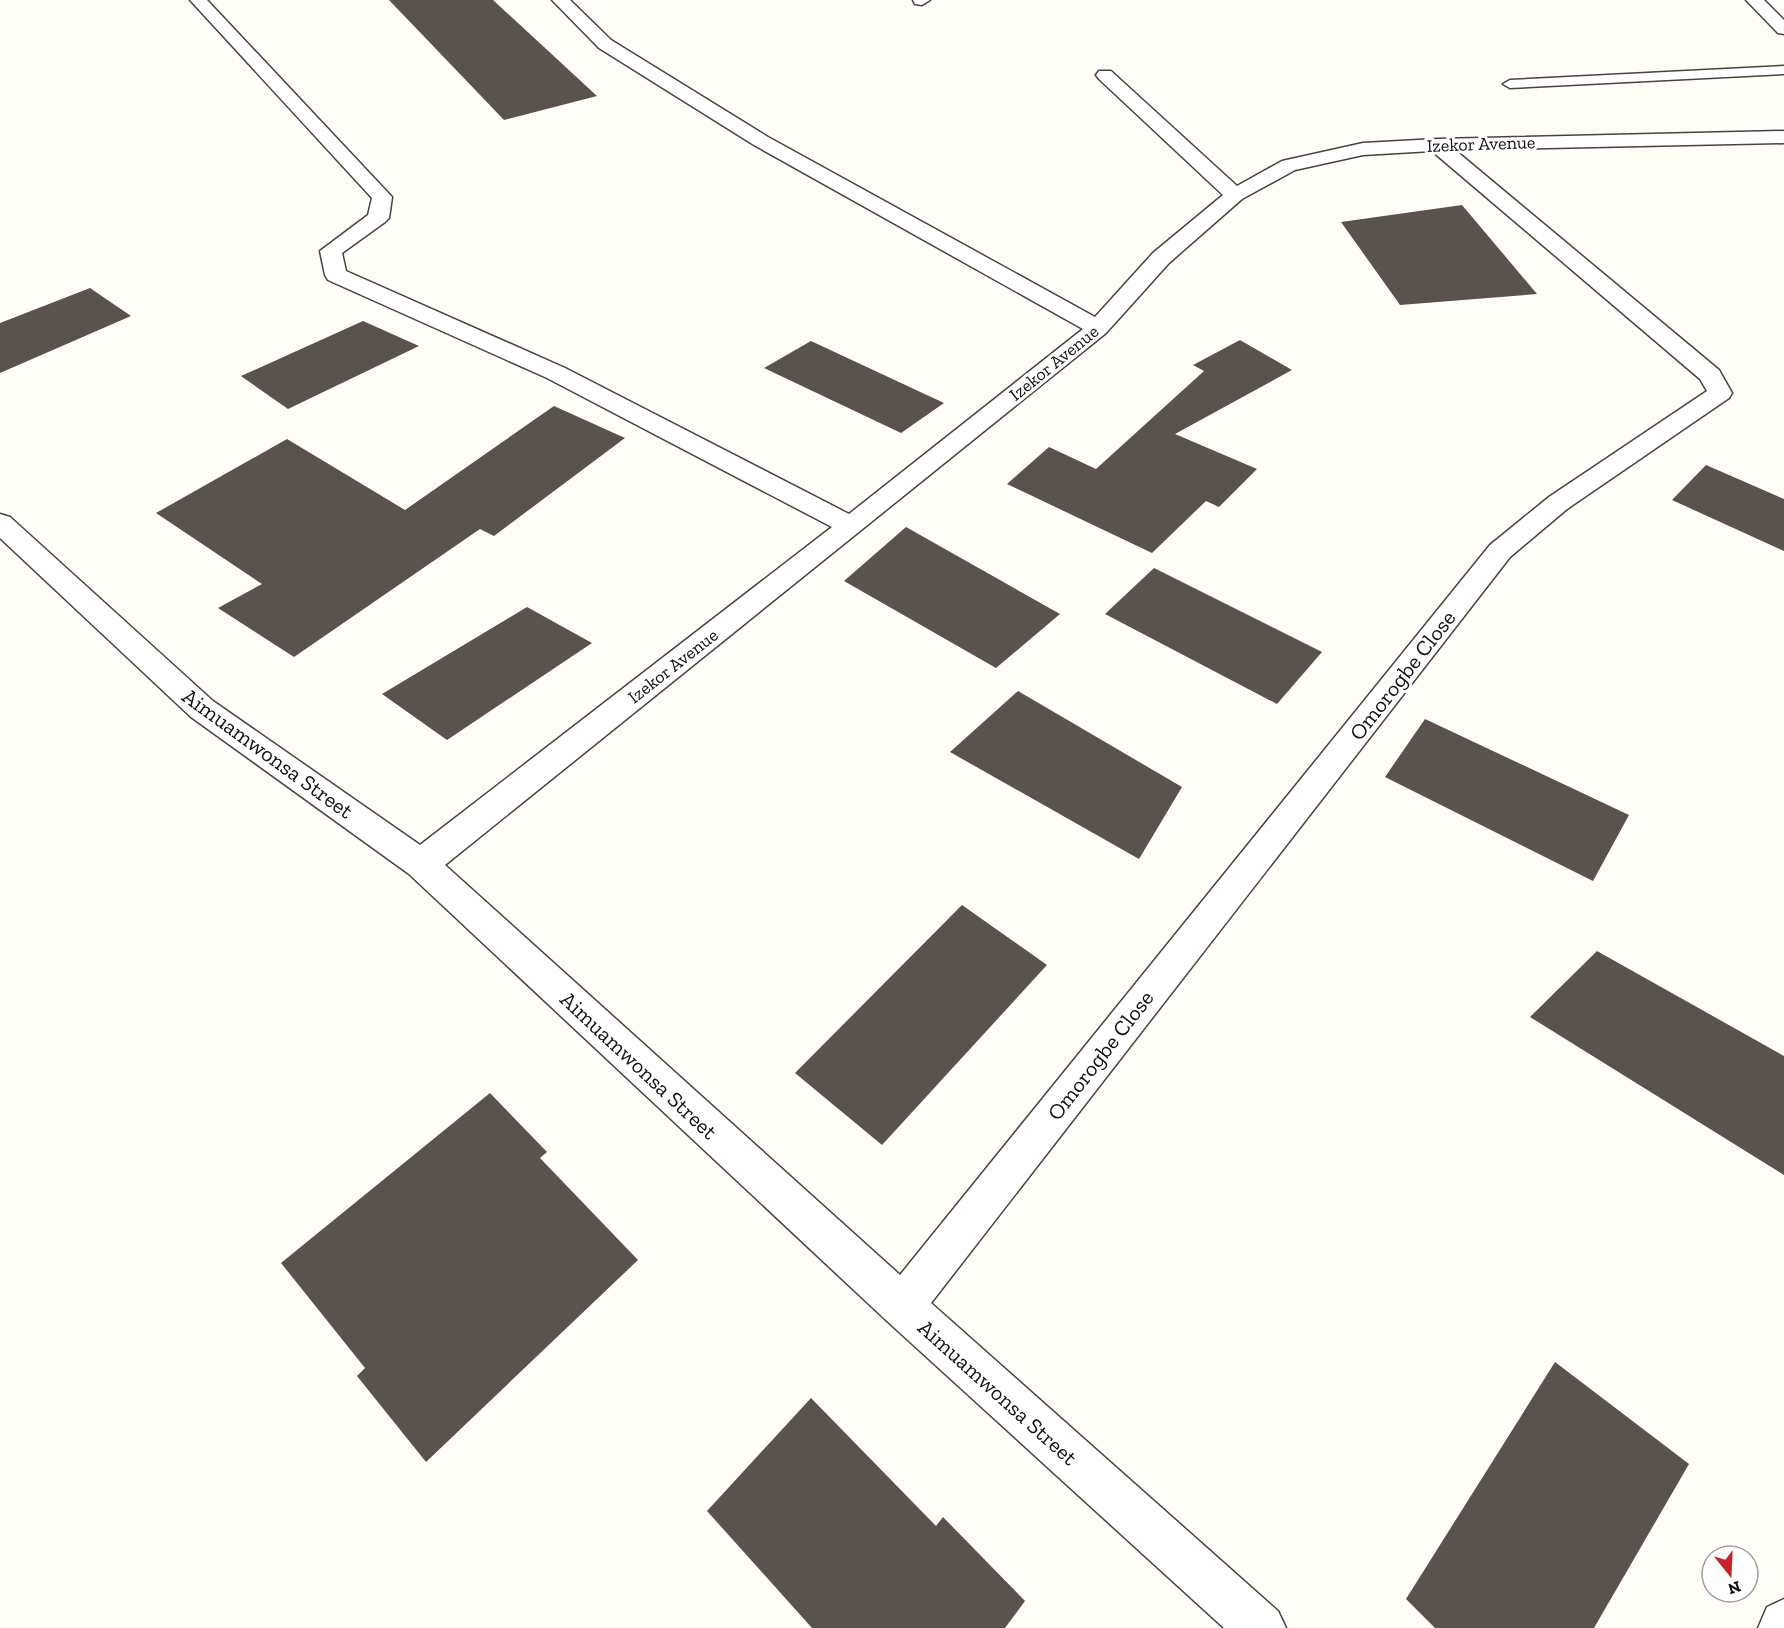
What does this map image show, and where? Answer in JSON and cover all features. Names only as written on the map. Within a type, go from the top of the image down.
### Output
[{"type":"street","points":[[198,0],[382,197],[378,218],[331,251],[336,274],[556,373],[851,526]]},
{"type":"street","points":[[560,0],[605,44],[761,141],[1098,328]]},
{"type":"street","points":[[1754,0],[1784,29]]},
{"type":"street","points":[[1105,75],[1235,195]]},
{"type":"street","name":"Izekor Avenue","points":[[421,864],[851,526],[1098,328],[1161,258],[1235,195],[1289,165],[1363,149],[1437,145],[1784,137]]},
{"type":"street","name":"Omorogbe Close","points":[[902,1306],[1500,551],[1558,503],[1720,393],[1710,375],[1437,145]]},
{"type":"street","name":"Aimuamwonsa Street","points":[[0,523],[202,709],[421,864],[902,1306],[1261,1628]]},
{"type":"lane","points":[[1510,84],[1784,70]]},
{"type":"building","points":[[389,0],[493,0],[597,96],[504,120]]},
{"type":"building","points":[[1462,205],[1537,294],[1400,305],[1341,222]]},
{"type":"building","points":[[90,288],[131,316],[0,373],[0,323]]},
{"type":"building","points":[[363,321],[419,346],[288,409],[241,376]]},
{"type":"building","points":[[1240,340],[1292,370],[1175,434],[1257,469],[1219,507],[1206,501],[1152,553],[1007,484],[1049,447],[1096,469],[1204,371],[1193,365]]},
{"type":"building","points":[[811,341],[944,403],[901,433],[764,368]]},
{"type":"building","points":[[554,406],[625,438],[494,536],[480,529],[294,657],[218,608],[262,584],[156,513],[287,439],[405,510]]},
{"type":"building","points":[[1706,465],[1784,499],[1784,551],[1672,500]]},
{"type":"building","points":[[906,527],[1060,614],[996,668],[844,581]]},
{"type":"building","points":[[1154,568],[1322,652],[1277,704],[1105,614]]},
{"type":"building","points":[[527,607],[592,643],[447,740],[382,694]]},
{"type":"building","points":[[1018,691],[1182,787],[1139,859],[950,752]]},
{"type":"building","points":[[1425,719],[1629,815],[1593,881],[1385,777]]},
{"type":"building","points":[[962,905],[1047,965],[882,1145],[795,1073]]},
{"type":"building","points":[[1597,951],[1784,1056],[1784,1175],[1530,1017]]},
{"type":"building","points":[[490,1093],[547,1152],[540,1158],[638,1260],[426,1462],[357,1376],[365,1368],[281,1263]]},
{"type":"building","points":[[1555,1362],[1689,1464],[1594,1628],[1435,1628],[1406,1599]]},
{"type":"building","points":[[811,1398],[936,1526],[943,1517],[1025,1601],[1005,1628],[812,1628],[707,1511]]}]
